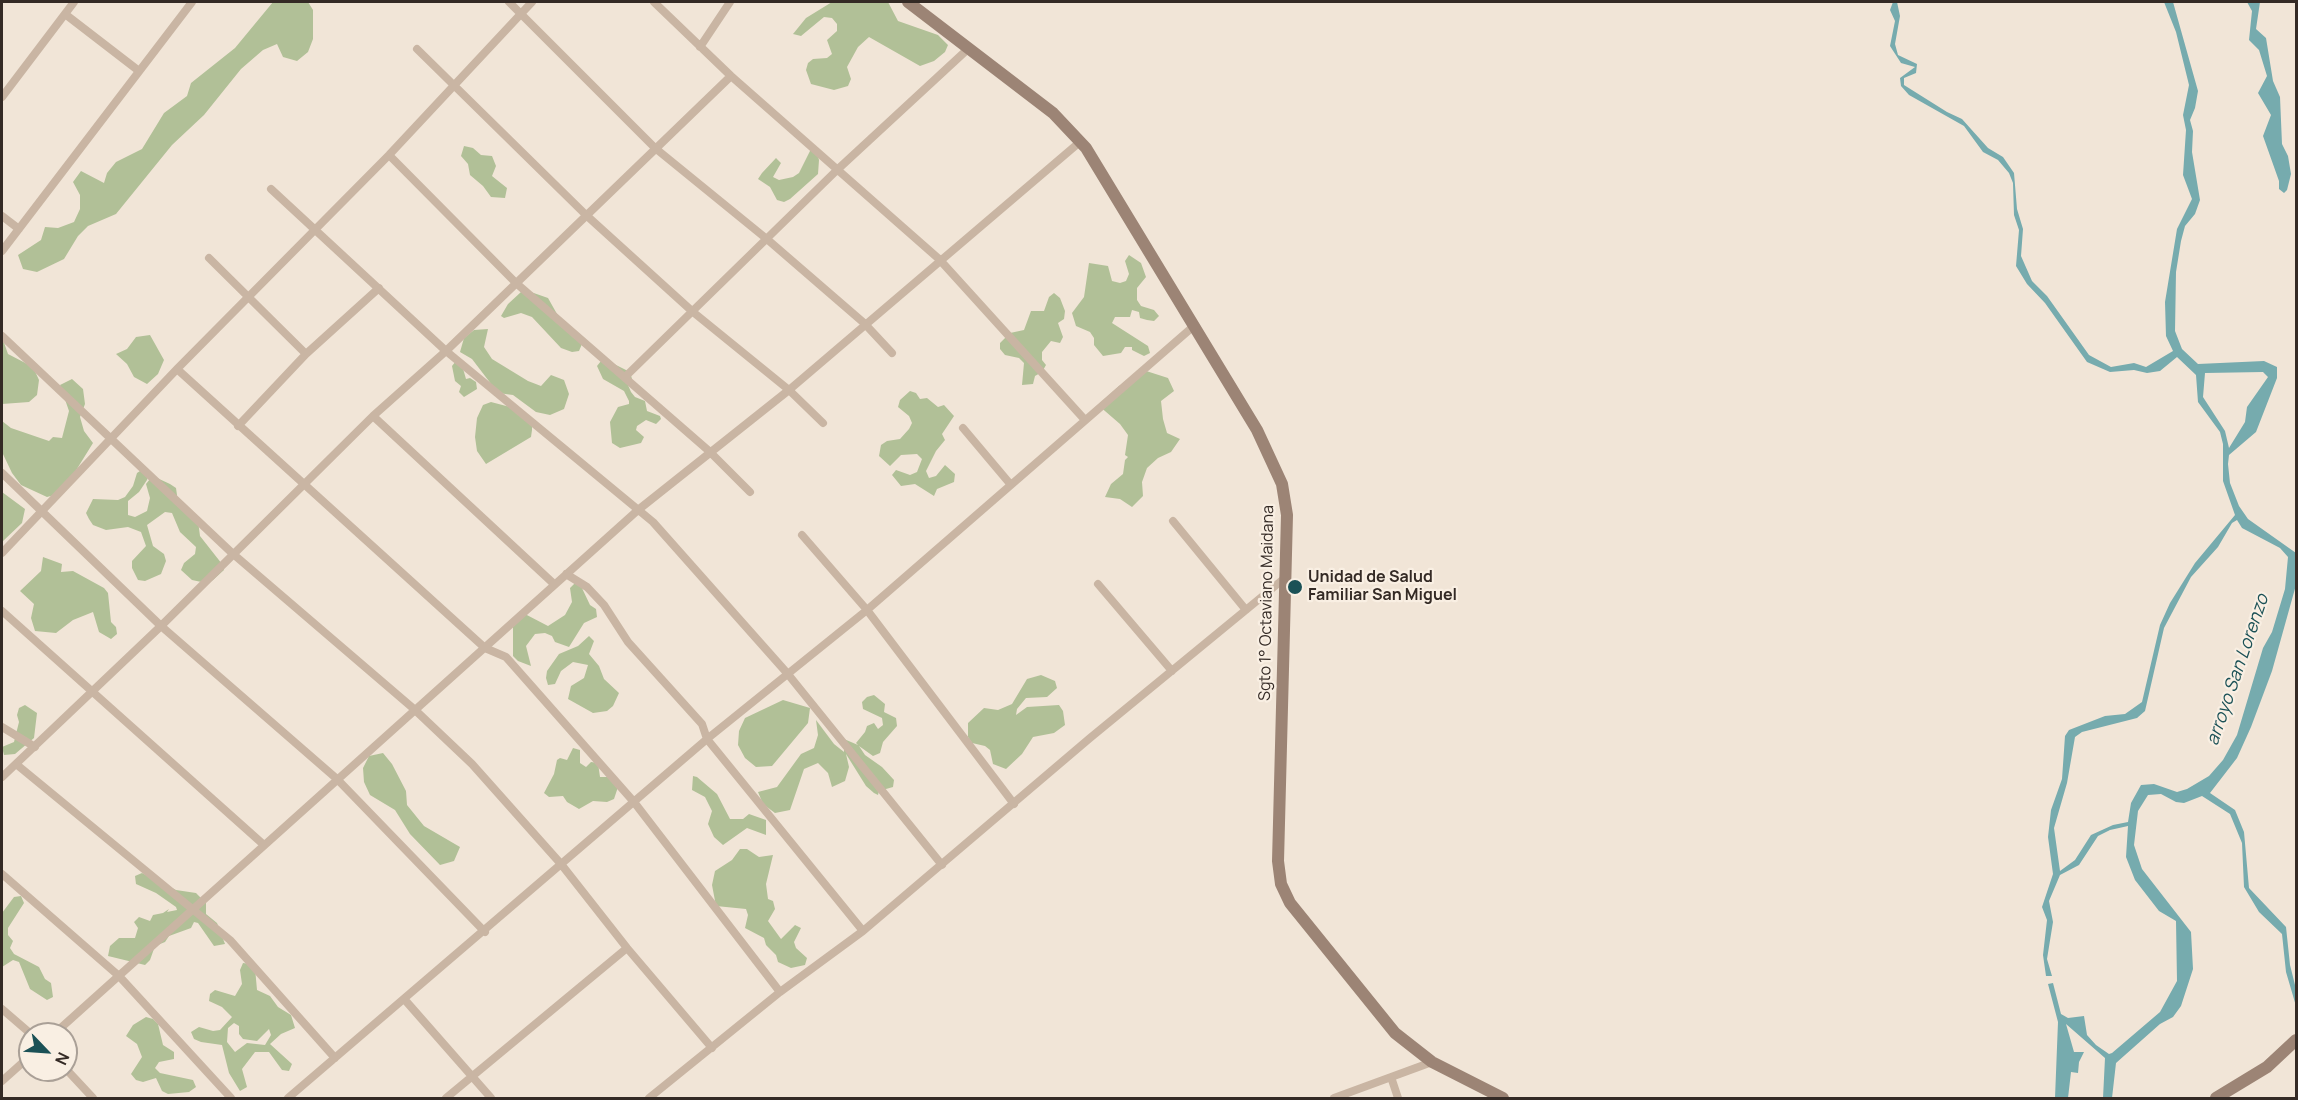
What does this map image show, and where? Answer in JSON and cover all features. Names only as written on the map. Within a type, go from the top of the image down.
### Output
[{"type":"main road","name":"Sgto 1° Octaviano Maidana","points":[[908,2],[1053,113],[1081,141],[1257,430],[1282,484],[1287,515],[1278,861],[1281,884],[1290,903],[1395,1033],[1432,1062],[1503,1098]]},
{"type":"main road","points":[[2216,1098],[2267,1067],[2296,1040]]},
{"type":"street","points":[[2,97],[74,2]]},
{"type":"street","points":[[2,251],[192,2]]},
{"type":"street","points":[[508,2],[655,148],[768,240],[864,323],[892,353]]},
{"type":"street","points":[[2,553],[177,369],[389,155],[452,84],[532,2]]},
{"type":"street","points":[[654,2],[731,76],[939,259],[1085,420]]},
{"type":"street","points":[[700,47],[730,2]]},
{"type":"street","points":[[65,14],[140,71]]},
{"type":"street","points":[[625,377],[768,240],[837,170],[969,48]]},
{"type":"street","points":[[417,49],[586,215],[693,312],[789,390],[823,423]]},
{"type":"street","points":[[2,777],[161,626],[372,416],[446,351],[731,76]]},
{"type":"street","points":[[67,1022],[195,910],[414,709],[638,510],[789,390],[939,259],[1081,141]]},
{"type":"street","points":[[389,155],[516,283],[709,452],[750,492]]},
{"type":"street","points":[[271,189],[446,351],[653,522],[787,673],[942,865]]},
{"type":"street","points":[[2,216],[19,229]]},
{"type":"street","points":[[208,258],[306,354]]},
{"type":"street","points":[[238,426],[306,354],[379,288]]},
{"type":"street","points":[[288,1098],[485,932],[707,739],[867,610],[1195,325]]},
{"type":"street","points":[[2,336],[232,553],[414,709],[472,764],[561,864],[627,948],[712,1048]]},
{"type":"street","points":[[177,369],[485,648],[506,657],[634,802],[780,992]]},
{"type":"street","points":[[372,416],[554,584]]},
{"type":"street","points":[[963,428],[1011,485]]},
{"type":"street","points":[[2,473],[161,626],[337,779],[485,932]]},
{"type":"street","points":[[1173,521],[1246,610]]},
{"type":"street","points":[[802,535],[867,610],[1014,804]]},
{"type":"street","points":[[566,574],[587,587],[604,605],[628,642],[702,724],[707,739],[863,931]]},
{"type":"street","points":[[649,1098],[780,992],[863,931],[1287,577]]},
{"type":"street","points":[[1098,584],[1172,671]]},
{"type":"street","points":[[2,611],[264,845]]},
{"type":"street","points":[[2,727],[35,747]]},
{"type":"street","points":[[16,764],[230,940],[335,1058]]},
{"type":"street","points":[[2,874],[119,976],[231,1098]]},
{"type":"street","points":[[446,1098],[627,948]]},
{"type":"street","points":[[405,1000],[491,1098]]},
{"type":"street","points":[[2,1009],[18,1023]]},
{"type":"street","points":[[1334,1098],[1432,1062]]},
{"type":"street","points":[[2,1081],[18,1067]]},
{"type":"street","points":[[1391,1077],[1398,1098]]},
{"type":"street","points":[[78,1082],[93,1098]]},
{"type":"green space","points":[[273,2],[308,2],[313,10],[313,39],[308,52],[297,61],[283,57],[277,44],[263,50],[241,69],[204,115],[172,145],[116,214],[88,226],[78,236],[64,259],[37,272],[23,269],[18,255],[41,240],[45,227],[58,228],[74,222],[80,209],[80,195],[73,182],[81,171],[104,183],[107,173],[116,162],[142,149],[164,113],[187,96],[191,83],[235,48]]},
{"type":"green space","points":[[832,2],[888,2],[898,21],[938,35],[948,45],[945,52],[934,61],[920,66],[869,37],[858,47],[847,67],[851,79],[848,86],[834,90],[811,84],[806,70],[808,63],[813,59],[827,58],[832,54],[827,40],[837,31],[837,24],[832,18],[824,17],[801,36],[793,34],[806,18]]},
{"type":"green space","points":[[464,146],[473,148],[481,155],[492,156],[496,166],[492,176],[507,188],[505,198],[491,197],[483,186],[470,175],[468,164],[461,156]]},
{"type":"green space","points":[[811,149],[817,153],[819,160],[818,174],[790,199],[784,202],[777,200],[770,187],[758,179],[762,173],[776,158],[781,163],[773,177],[779,180],[793,177],[799,173]]},
{"type":"green space","points":[[1129,255],[1141,263],[1146,277],[1137,288],[1137,300],[1141,306],[1154,310],[1159,316],[1154,321],[1147,320],[1140,318],[1139,312],[1132,310],[1130,317],[1115,317],[1112,323],[1148,346],[1150,353],[1144,356],[1132,350],[1132,347],[1125,347],[1121,353],[1103,356],[1094,345],[1094,338],[1090,332],[1076,326],[1072,313],[1084,297],[1089,263],[1108,266],[1112,281],[1120,283],[1126,281],[1129,274],[1125,261]]},
{"type":"green space","points":[[528,291],[548,298],[557,314],[582,344],[579,351],[572,352],[561,348],[532,317],[521,313],[504,318],[501,316],[508,304],[521,292]]},
{"type":"green space","points":[[1054,293],[1060,298],[1065,311],[1064,319],[1058,323],[1063,337],[1060,343],[1051,341],[1042,352],[1042,360],[1046,365],[1042,372],[1035,376],[1033,384],[1022,385],[1024,363],[1019,358],[1005,355],[1000,349],[1000,343],[1010,333],[1024,330],[1031,311],[1044,311],[1049,297]]},
{"type":"green space","points":[[488,329],[484,347],[492,359],[528,381],[541,386],[551,375],[564,380],[569,394],[564,409],[550,415],[536,412],[513,395],[498,393],[472,359],[460,352],[464,338],[474,330]]},
{"type":"green space","points":[[150,335],[164,360],[158,374],[147,384],[134,377],[127,364],[116,354],[127,349],[136,337]]},
{"type":"green space","points":[[2,337],[8,354],[33,367],[39,380],[37,395],[29,402],[2,404]]},
{"type":"green space","points":[[456,361],[462,365],[466,379],[470,378],[476,382],[477,389],[464,397],[459,392],[461,386],[455,381],[452,366]]},
{"type":"green space","points":[[601,361],[608,361],[630,372],[632,379],[628,385],[631,392],[635,397],[645,401],[647,411],[660,416],[661,419],[656,424],[646,420],[637,426],[636,430],[644,437],[641,443],[620,448],[612,443],[610,422],[618,407],[629,404],[629,401],[624,391],[603,379],[597,366]]},
{"type":"green space","points":[[1140,369],[1168,378],[1174,391],[1161,401],[1163,419],[1167,433],[1180,439],[1171,452],[1158,458],[1147,468],[1142,482],[1143,496],[1132,507],[1120,499],[1105,497],[1111,484],[1123,474],[1125,460],[1128,457],[1125,455],[1128,435],[1120,424],[1098,405],[1119,386],[1132,380]]},
{"type":"green space","points":[[72,379],[83,389],[85,404],[80,417],[84,431],[93,443],[62,493],[47,497],[21,485],[12,473],[2,452],[2,421],[11,428],[49,441],[53,437],[62,438],[69,411],[60,385]]},
{"type":"green space","points":[[910,391],[916,393],[920,399],[927,398],[938,407],[944,405],[954,416],[942,434],[945,440],[936,451],[926,471],[929,478],[936,476],[945,465],[955,474],[954,482],[937,489],[934,496],[915,484],[901,486],[892,475],[896,470],[910,475],[917,472],[922,459],[917,454],[901,455],[890,466],[879,456],[881,445],[887,441],[900,439],[912,423],[909,416],[898,407],[900,400]]},
{"type":"green space","points":[[491,402],[510,407],[532,422],[532,430],[531,437],[486,464],[477,451],[475,437],[477,418],[483,405]]},
{"type":"green space","points":[[143,469],[149,474],[139,492],[128,501],[128,515],[135,517],[147,511],[150,498],[146,484],[150,479],[157,478],[176,488],[178,502],[198,521],[200,536],[222,564],[224,570],[213,580],[206,583],[192,580],[181,570],[184,563],[195,554],[196,547],[180,532],[172,513],[165,512],[147,525],[153,546],[164,554],[166,561],[161,574],[145,581],[138,580],[132,568],[132,561],[146,546],[141,532],[128,527],[106,530],[93,525],[89,519],[86,513],[93,499],[118,500],[125,497],[133,486],[137,473]]},
{"type":"green space","points":[[2,492],[25,509],[22,523],[2,542]]},
{"type":"green space","points":[[43,557],[62,564],[61,572],[73,571],[104,588],[108,593],[111,622],[116,627],[117,634],[111,639],[99,632],[93,612],[73,620],[56,633],[35,631],[31,618],[34,604],[20,591],[41,571]]},
{"type":"green space","points":[[575,583],[581,586],[590,605],[596,609],[597,617],[584,623],[569,647],[555,642],[552,636],[545,633],[535,634],[526,646],[531,666],[518,661],[513,656],[513,620],[523,613],[548,626],[565,615],[572,602],[570,588]]},
{"type":"green space","points":[[589,636],[594,641],[589,654],[599,666],[604,679],[619,693],[613,706],[607,711],[593,713],[568,699],[571,686],[584,678],[588,665],[573,662],[561,671],[555,684],[548,685],[546,678],[547,671],[559,654],[578,646]]},
{"type":"green space","points":[[1041,675],[1055,681],[1057,688],[1047,697],[1026,698],[1017,709],[1016,715],[1027,707],[1059,705],[1063,711],[1065,725],[1054,733],[1033,737],[1022,754],[1006,769],[993,764],[990,750],[985,746],[972,743],[968,737],[968,723],[984,708],[998,710],[1012,704],[1027,679]]},
{"type":"green space","points":[[874,695],[885,704],[884,712],[896,718],[897,726],[883,742],[880,753],[873,756],[859,746],[865,755],[882,767],[894,780],[893,787],[879,791],[878,795],[874,793],[866,786],[846,754],[849,767],[845,781],[832,787],[828,773],[818,763],[804,769],[790,810],[775,813],[763,804],[758,792],[777,787],[801,754],[814,748],[818,735],[816,720],[834,744],[844,752],[844,739],[858,745],[856,743],[867,726],[874,723],[878,729],[883,725],[882,718],[863,709],[862,702]]},
{"type":"green space","points":[[783,700],[810,708],[808,723],[772,766],[756,767],[745,758],[738,745],[739,731],[745,718]]},
{"type":"green space","points":[[25,705],[37,713],[34,738],[15,754],[4,755],[2,747],[14,742],[19,722],[17,715],[19,708]]},
{"type":"green space","points":[[573,748],[580,750],[580,763],[586,767],[591,762],[598,763],[600,777],[607,777],[619,784],[614,799],[607,802],[593,801],[579,809],[567,802],[563,796],[549,797],[544,793],[554,774],[557,760],[560,758],[567,760]]},
{"type":"green space","points":[[383,753],[392,764],[406,791],[407,805],[424,826],[460,847],[454,861],[440,865],[410,834],[395,810],[370,795],[364,782],[363,768],[369,756]]},
{"type":"green space","points":[[693,776],[717,794],[730,819],[743,819],[749,814],[766,820],[766,835],[747,828],[723,845],[714,837],[708,824],[712,811],[705,797],[692,790]]},
{"type":"green space","points":[[740,849],[747,849],[759,857],[773,855],[766,884],[768,899],[773,901],[775,909],[768,921],[781,939],[795,925],[801,928],[794,942],[796,948],[807,958],[805,965],[791,968],[778,962],[764,938],[745,928],[748,915],[746,909],[716,906],[712,885],[715,871],[732,860]]},
{"type":"green space","points":[[142,873],[176,890],[196,893],[206,903],[206,914],[217,923],[225,944],[214,946],[198,923],[194,922],[191,928],[169,936],[165,942],[155,946],[150,960],[145,965],[108,956],[110,946],[119,938],[135,938],[138,928],[134,922],[139,917],[150,921],[153,915],[169,909],[167,912],[177,910],[156,893],[136,884],[135,876]]},
{"type":"green space","points":[[21,896],[24,903],[8,928],[8,935],[13,941],[10,948],[14,954],[39,967],[45,979],[51,983],[53,997],[47,1000],[30,989],[19,962],[13,960],[2,967],[2,913],[14,897]]},
{"type":"green space","points":[[243,963],[255,968],[257,990],[270,996],[278,1007],[291,1015],[295,1028],[281,1034],[270,1044],[292,1064],[289,1071],[282,1070],[269,1052],[255,1052],[242,1069],[247,1087],[240,1091],[229,1073],[222,1045],[201,1042],[194,1039],[191,1032],[199,1027],[213,1031],[220,1030],[232,1017],[222,1007],[209,1001],[210,994],[215,990],[235,996],[242,984],[240,970]],"holes":[[[234,1023],[239,1026],[239,1034],[243,1039],[257,1041],[269,1029],[271,1035],[265,1045],[247,1043],[235,1052],[227,1042],[228,1028]]]},
{"type":"green space","points":[[146,1017],[158,1024],[163,1045],[174,1052],[174,1059],[159,1062],[155,1068],[160,1073],[193,1080],[196,1087],[189,1092],[168,1094],[162,1091],[156,1078],[143,1082],[136,1080],[131,1074],[142,1057],[137,1044],[126,1036],[133,1025]]},
{"type":"water","points":[[1893,2],[1897,2],[1900,16],[1895,44],[1898,55],[1917,64],[1916,73],[1904,78],[1904,85],[1962,119],[1988,148],[2003,157],[2014,173],[2017,209],[2023,229],[2021,256],[2032,281],[2047,296],[2089,355],[2111,367],[2134,363],[2146,367],[2173,351],[2166,336],[2165,302],[2177,229],[2192,199],[2183,175],[2186,130],[2183,115],[2189,85],[2176,32],[2164,2],[2173,2],[2198,91],[2190,120],[2193,131],[2192,152],[2200,200],[2195,214],[2185,226],[2181,241],[2176,272],[2175,331],[2182,349],[2198,364],[2264,361],[2277,367],[2277,378],[2256,432],[2229,455],[2228,464],[2230,483],[2239,506],[2248,519],[2296,553],[2296,585],[2272,671],[2251,727],[2237,758],[2210,793],[2235,810],[2244,832],[2249,888],[2286,927],[2290,965],[2296,989],[2296,1006],[2286,972],[2282,934],[2259,912],[2244,887],[2242,843],[2230,814],[2202,796],[2184,803],[2176,802],[2161,794],[2148,795],[2138,811],[2134,845],[2142,869],[2191,932],[2193,969],[2181,1006],[2173,1017],[2160,1024],[2116,1063],[2112,1098],[2103,1098],[2105,1058],[2066,1024],[2074,1052],[2084,1052],[2079,1062],[2078,1073],[2071,1072],[2068,1098],[2055,1098],[2058,1022],[2048,984],[2053,983],[2061,1014],[2068,1018],[2084,1016],[2087,1035],[2096,1045],[2109,1054],[2112,1053],[2160,1012],[2177,981],[2176,921],[2159,911],[2135,880],[2126,857],[2128,826],[2110,830],[2098,836],[2079,865],[2060,875],[2049,901],[2053,922],[2047,959],[2052,976],[2046,976],[2043,955],[2047,920],[2042,907],[2053,874],[2048,837],[2051,810],[2062,779],[2065,736],[2069,730],[2105,716],[2125,714],[2142,702],[2160,625],[2170,603],[2195,563],[2235,515],[2223,481],[2223,444],[2220,432],[2198,402],[2196,375],[2177,357],[2160,371],[2147,373],[2134,370],[2110,372],[2087,362],[2045,303],[2027,284],[2016,266],[2019,230],[2014,215],[2013,183],[2009,173],[1998,160],[1983,152],[1964,126],[1909,95],[1901,86],[1900,78],[1915,67],[1901,63],[1890,46],[1895,21],[1890,10]],"holes":[[[2263,372],[2268,377],[2247,407],[2245,422],[2229,448],[2225,431],[2203,397],[2205,373]],[[2237,520],[2242,528],[2280,548],[2288,557],[2285,589],[2272,632],[2263,648],[2237,735],[2223,760],[2209,776],[2187,789],[2177,792],[2154,784],[2141,785],[2131,803],[2128,822],[2113,825],[2091,835],[2075,860],[2060,871],[2054,828],[2067,783],[2075,737],[2082,732],[2137,718],[2145,711],[2164,628],[2191,577],[2218,547],[2232,523]]]},
{"type":"water","points":[[2247,2],[2260,2],[2256,29],[2266,38],[2273,81],[2280,97],[2282,144],[2288,156],[2291,174],[2284,193],[2279,189],[2279,181],[2263,136],[2271,115],[2258,93],[2267,76],[2259,50],[2249,40],[2252,11]]},
{"type":"place","name":"Unidad de Salud Familiar San Miguel","points":[[1295,587]]},
{"type":"water label","name":"arroyo San Lorenzo","points":[[2238,670]]}]
